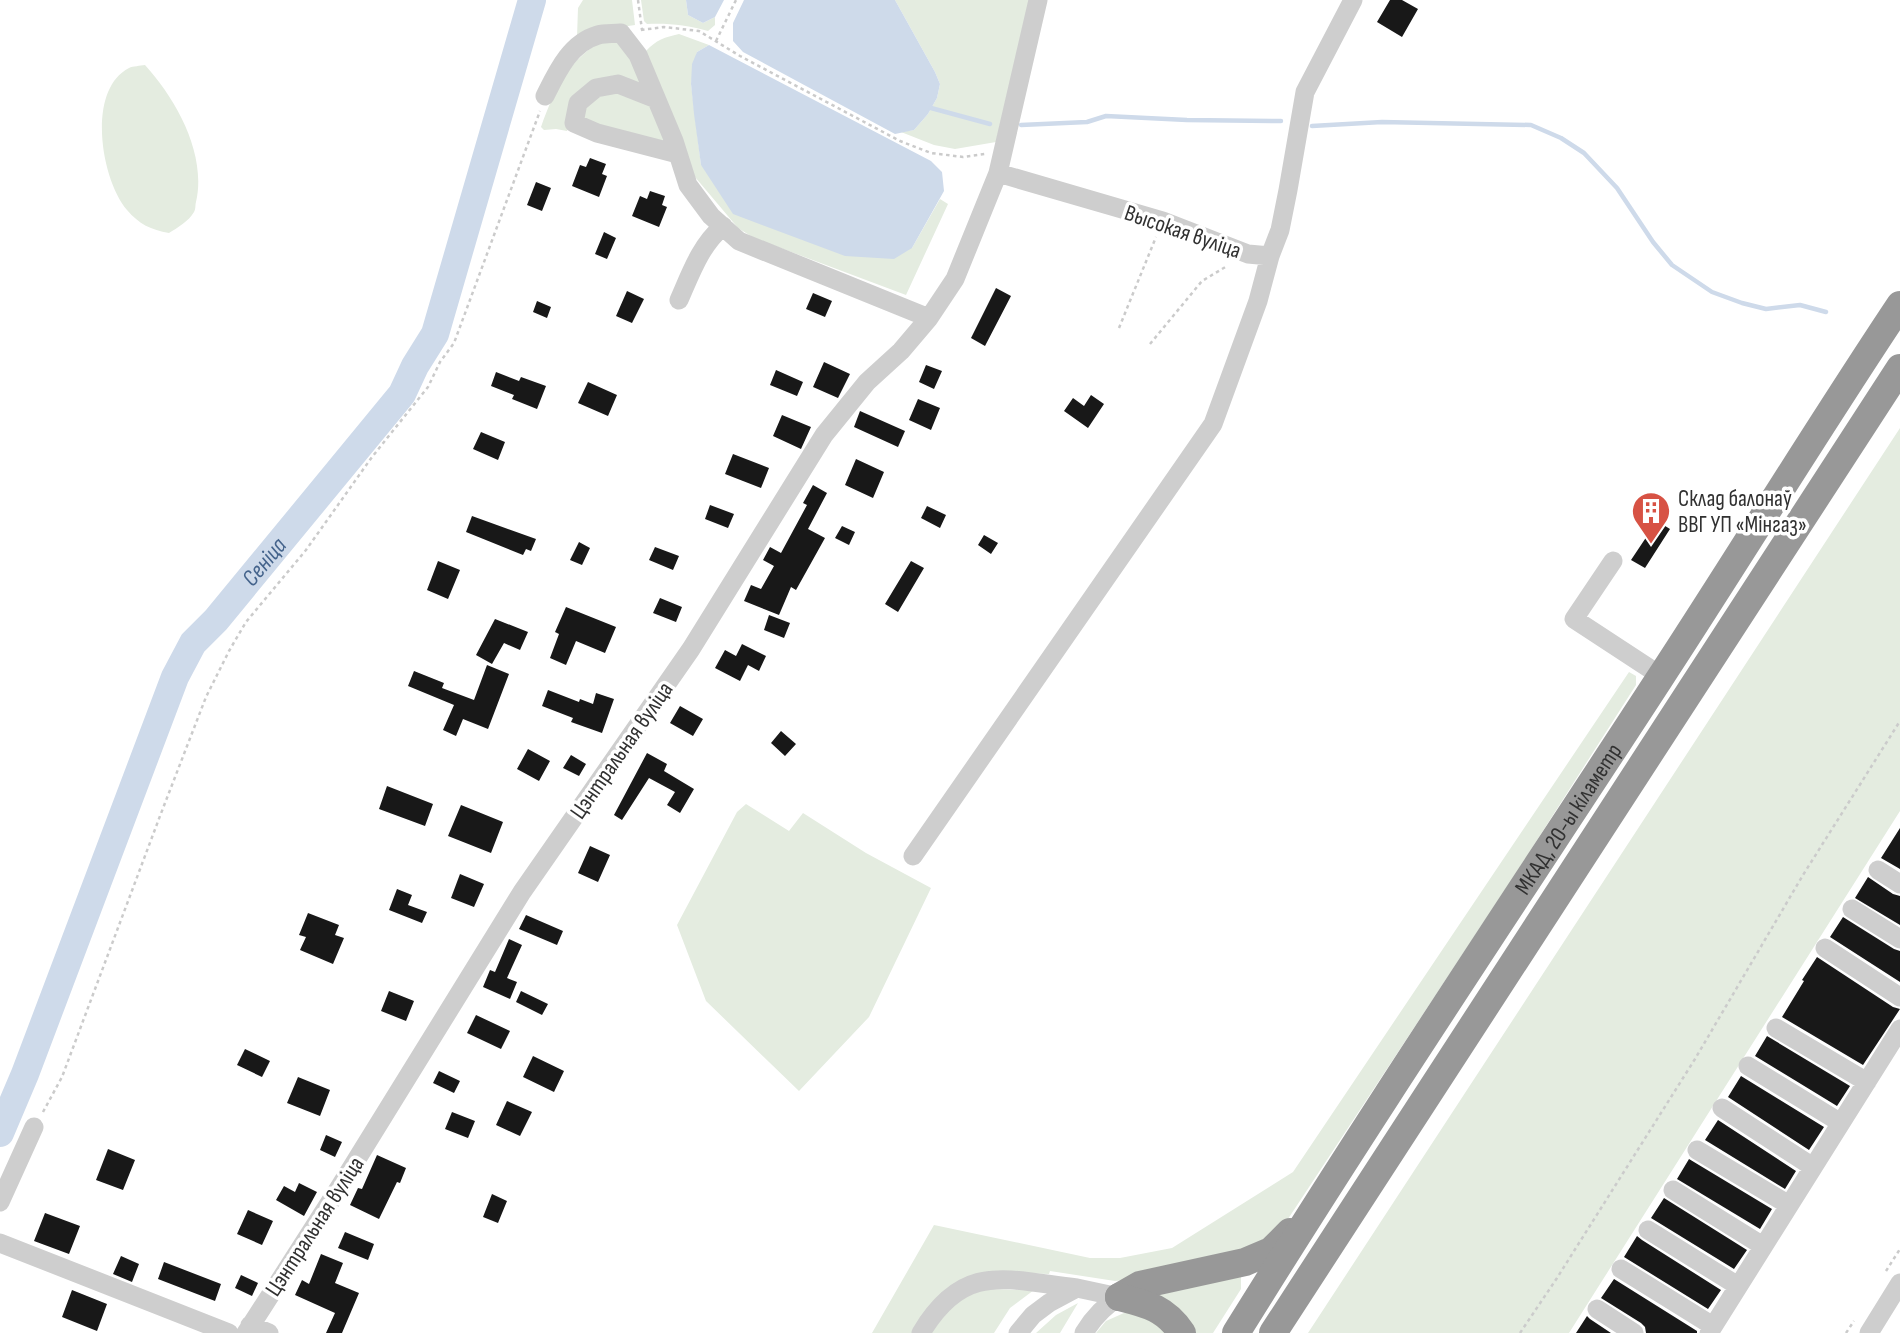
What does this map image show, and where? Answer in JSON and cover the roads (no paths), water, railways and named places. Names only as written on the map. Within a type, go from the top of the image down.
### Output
[{"type":"highway","name":"МКАД, 20-ы кіламетр","points":[[1236,1333],[1312,1209],[1900,305]]},
{"type":"highway","name":"МКАД, 20-ы кіламетр","points":[[1273,1333],[1900,368]]},
{"type":"highway","points":[[1119,1297],[1140,1285],[1245,1262],[1271,1251],[1312,1209]]},
{"type":"highway","points":[[1119,1297],[1161,1310],[1182,1333]]},
{"type":"street","name":"Цэнтральная вуліца","points":[[248,1329],[339,1188],[522,892],[691,649],[824,435],[867,382],[901,351],[929,317],[954,279],[998,173],[1038,0]]},
{"type":"street","name":"Высокая вуліца","points":[[998,173],[1163,221],[1248,254],[1270,256],[1280,230],[1305,92],[1353,0]]},
{"type":"street","points":[[545,96],[561,66],[579,44],[599,35],[621,33],[638,55],[688,185],[712,216],[739,241],[929,317]]},
{"type":"street","points":[[656,99],[618,84],[596,88],[578,103],[574,123],[597,133],[678,154]]},
{"type":"street","points":[[679,300],[699,254],[710,237],[723,226]]},
{"type":"street","points":[[913,856],[1213,424],[1258,301],[1270,256]]},
{"type":"street","points":[[1613,561],[1574,619],[1661,676]]},
{"type":"street","points":[[1878,870],[1900,884]]},
{"type":"street","points":[[1852,909],[1900,939]]},
{"type":"street","points":[[1825,948],[1900,997]]},
{"type":"street","points":[[1776,1028],[1867,1082]]},
{"type":"street","points":[[1621,1269],[1711,1330],[1900,1029]]},
{"type":"street","points":[[1748,1066],[1841,1123]]},
{"type":"street","points":[[1722,1108],[1813,1167]]},
{"type":"street","points":[[0,1202],[34,1127]]},
{"type":"street","points":[[1698,1150],[1789,1205]]},
{"type":"street","points":[[1673,1190],[1763,1246]]},
{"type":"street","points":[[1648,1230],[1738,1286]]},
{"type":"street","points":[[0,1243],[229,1333]]},
{"type":"street","points":[[921,1333],[931,1316],[947,1299],[961,1288],[979,1282],[999,1279],[1077,1288],[1119,1297]]},
{"type":"street","points":[[1869,1333],[1900,1283]]},
{"type":"street","points":[[1018,1333],[1033,1315],[1077,1288]]},
{"type":"street","points":[[1084,1333],[1099,1313],[1119,1297]]},
{"type":"street","points":[[1597,1309],[1634,1333]]},
{"type":"street","points":[[248,1329],[269,1333]]},
{"type":"water","points":[[686,0],[724,0],[715,17],[703,23],[688,15]]},
{"type":"water","points":[[744,0],[895,0],[935,72],[940,84],[937,98],[914,130],[895,134],[743,52],[733,41],[733,23]]},
{"type":"water","points":[[709,45],[931,161],[942,172],[944,191],[912,248],[894,259],[845,256],[733,214],[701,165],[691,84],[692,64],[697,52]]},
{"type":"waterway","name":"Сеніца","points":[[0,1133],[25,1074],[175,677],[193,643],[216,620],[402,394],[415,366],[435,334],[532,0]]},
{"type":"waterway","points":[[931,108],[990,124]]},
{"type":"waterway","points":[[1021,125],[1087,122],[1106,116],[1281,121]]},
{"type":"waterway","points":[[1312,126],[1382,122],[1531,125],[1561,138],[1584,153],[1617,188],[1672,265],[1712,292],[1766,309],[1800,305],[1826,312]]},
{"type":"place","name":"Склад балонаў ВВГ УП «Мінгаз»","points":[[1651,545]]}]
